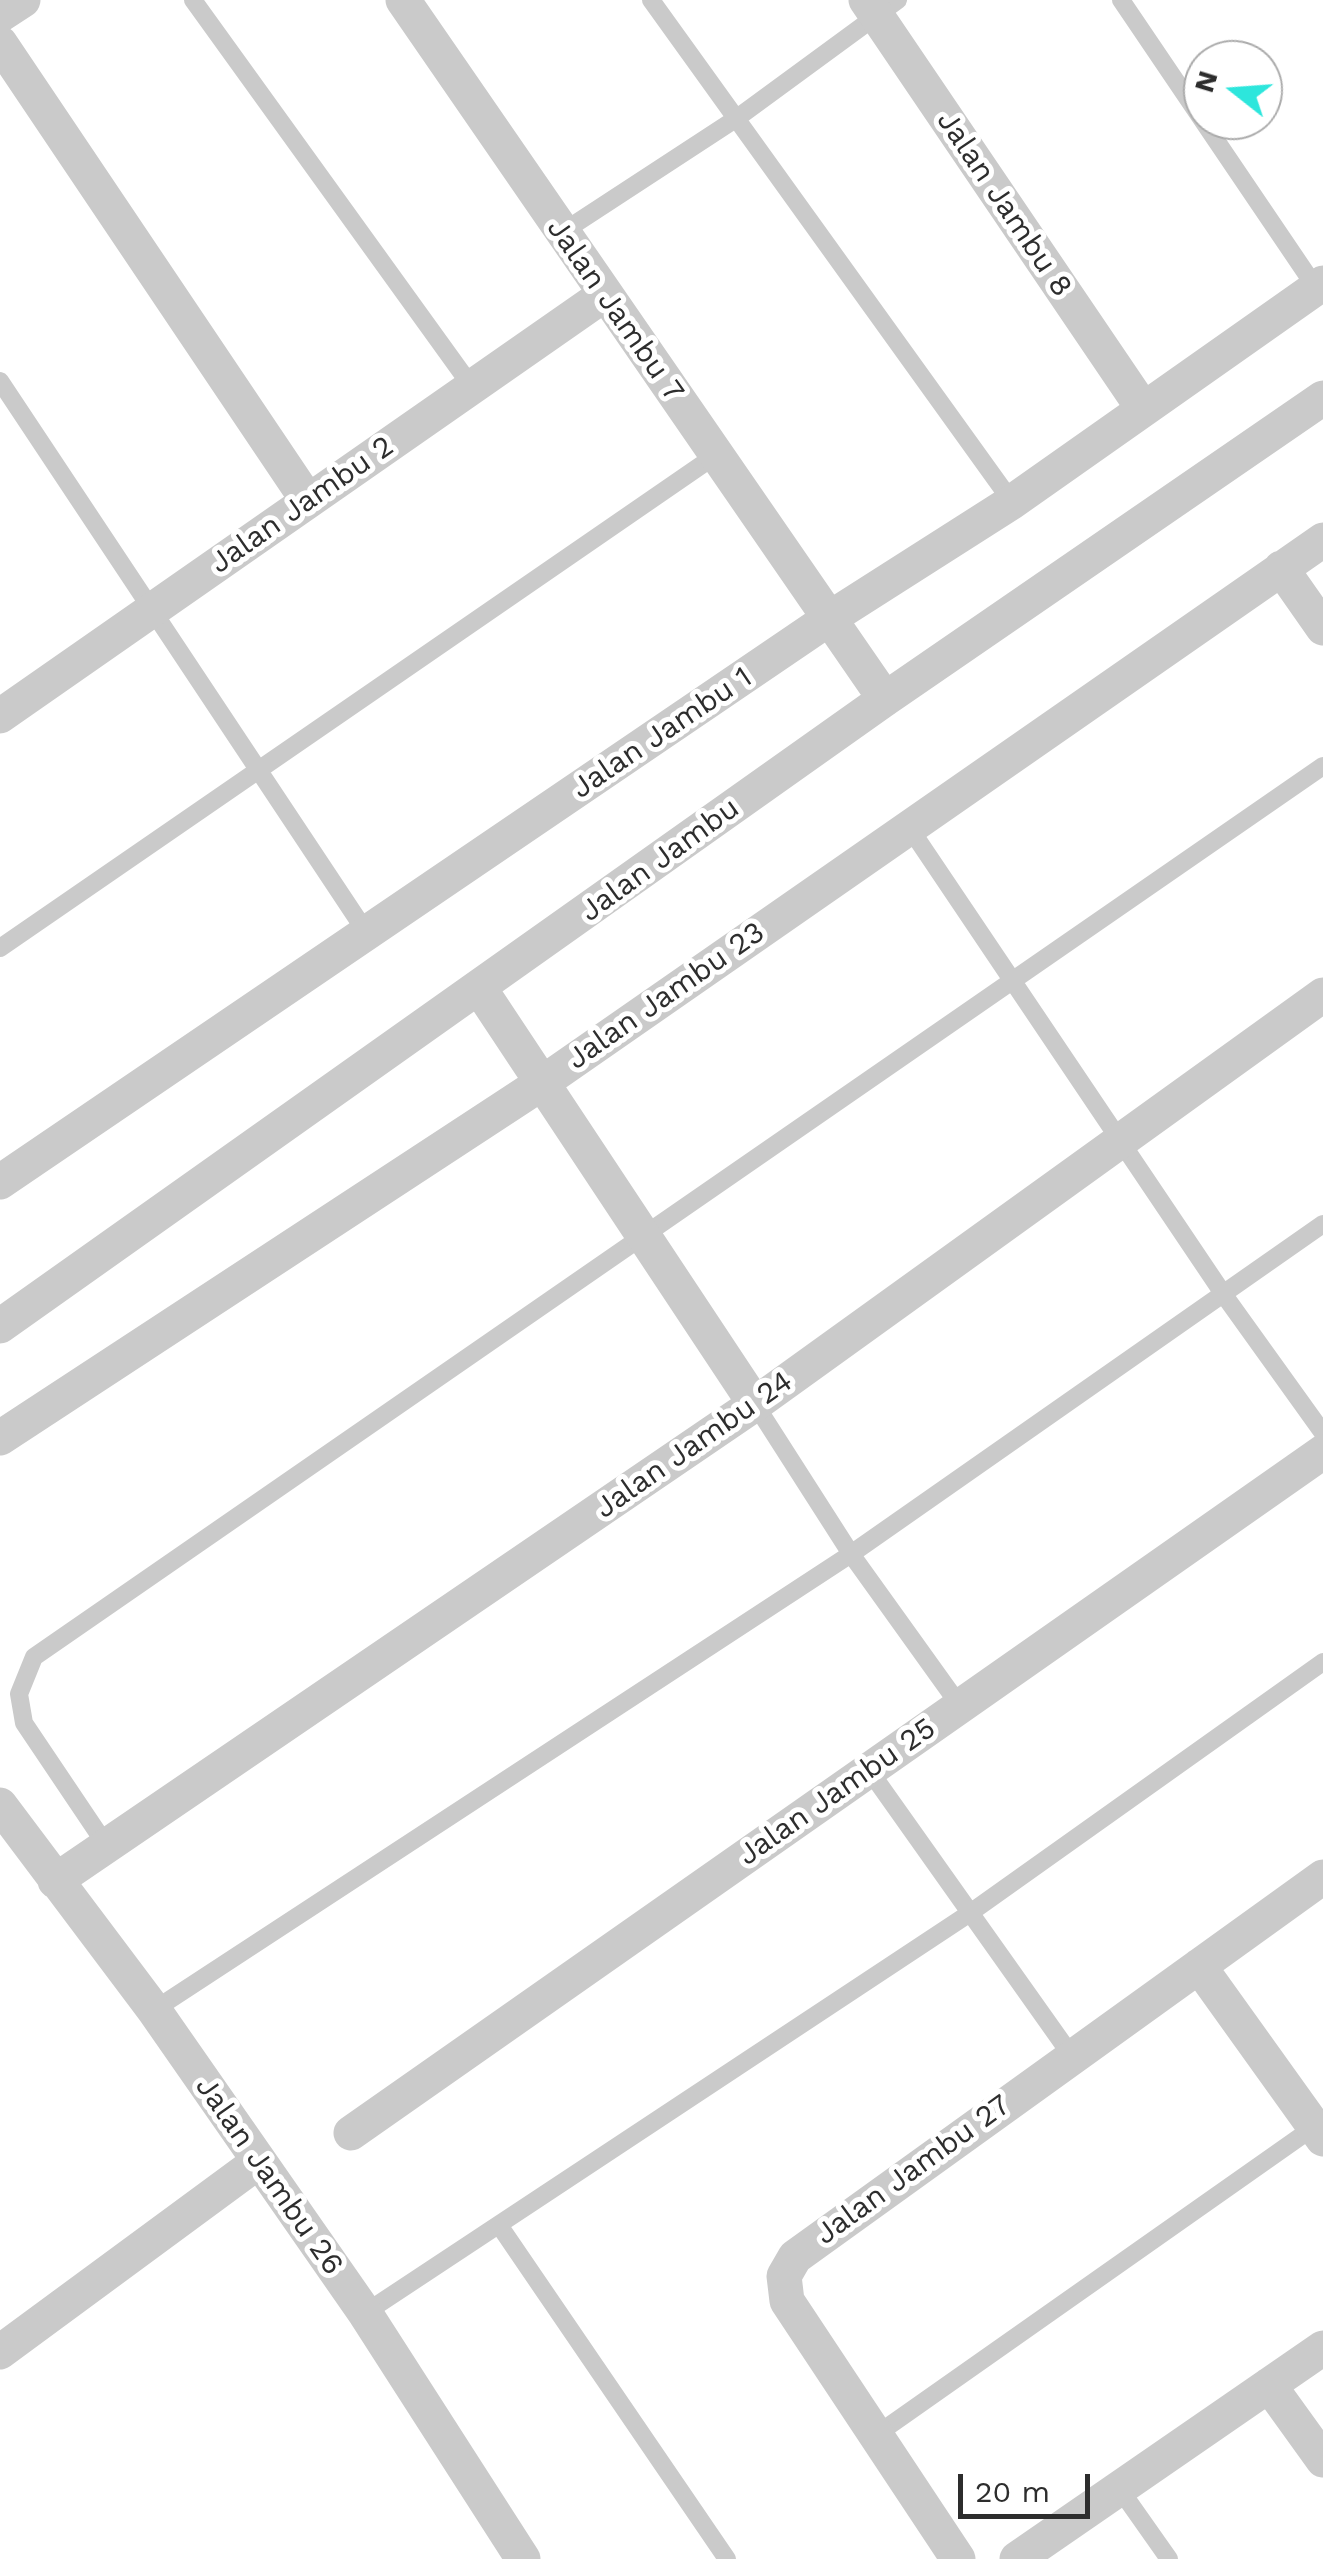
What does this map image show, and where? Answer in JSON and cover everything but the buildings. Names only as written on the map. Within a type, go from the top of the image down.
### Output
[{"type":"street","points":[[0,14],[23,0]]},
{"type":"street","name":"Jalan Jambu 7","points":[[403,0],[885,699]]},
{"type":"street","name":"Jalan Jambu 8","points":[[880,5],[1142,407]]},
{"type":"street","points":[[0,43],[308,501]]},
{"type":"street","name":"Jalan Jambu 1","points":[[0,1182],[830,618],[1012,502],[1319,286]]},
{"type":"street","name":"Jalan Jambu 2","points":[[1,713],[604,295]]},
{"type":"street","name":"Jalan Jambu","points":[[0,1326],[885,699],[1323,398]]},
{"type":"street","name":"Jalan Jambu 23","points":[[0,1438],[542,1083],[1323,540]]},
{"type":"street","points":[[1282,568],[1323,628]]},
{"type":"street","points":[[480,989],[641,1238],[755,1404]]},
{"type":"street","name":"Jalan Jambu 24","points":[[55,1881],[755,1404],[1323,995]]},
{"type":"street","name":"Jalan Jambu 25","points":[[351,2132],[1323,1452]]},
{"type":"street","name":"Jalan Jambu 26","points":[[0,1804],[154,2010],[365,2313],[523,2559]]},
{"type":"street","name":"Jalan Jambu 27","points":[[958,2559],[786,2301],[784,2276],[795,2258],[1071,2055],[1323,1877]]},
{"type":"street","points":[[1200,1966],[1319,2133]]},
{"type":"street","points":[[0,2352],[258,2162]]},
{"type":"street","points":[[1018,2559],[1323,2348]]},
{"type":"street","points":[[1269,2385],[1323,2460]]},
{"type":"lane","points":[[192,0],[472,387]]},
{"type":"lane","points":[[651,0],[1012,502]]},
{"type":"lane","points":[[1121,0],[1319,286]]},
{"type":"lane","points":[[561,233],[737,118],[880,5]]},
{"type":"lane","points":[[0,381],[368,935]]},
{"type":"lane","points":[[0,948],[716,455]]},
{"type":"lane","points":[[106,1845],[24,1722],[18,1694],[34,1657],[1323,766]]},
{"type":"lane","points":[[909,827],[1011,982],[1122,1138],[1224,1295],[1323,1434]]},
{"type":"lane","points":[[154,2010],[851,1554],[1323,1224]]},
{"type":"lane","points":[[755,1404],[851,1554],[960,1706]]},
{"type":"lane","points":[[365,2313],[970,1912],[1323,1662]]},
{"type":"lane","points":[[870,1770],[1071,2055]]},
{"type":"lane","points":[[876,2435],[1319,2133]]},
{"type":"lane","points":[[498,2226],[728,2559]]},
{"type":"lane","points":[[1120,2488],[1170,2559]]}]
